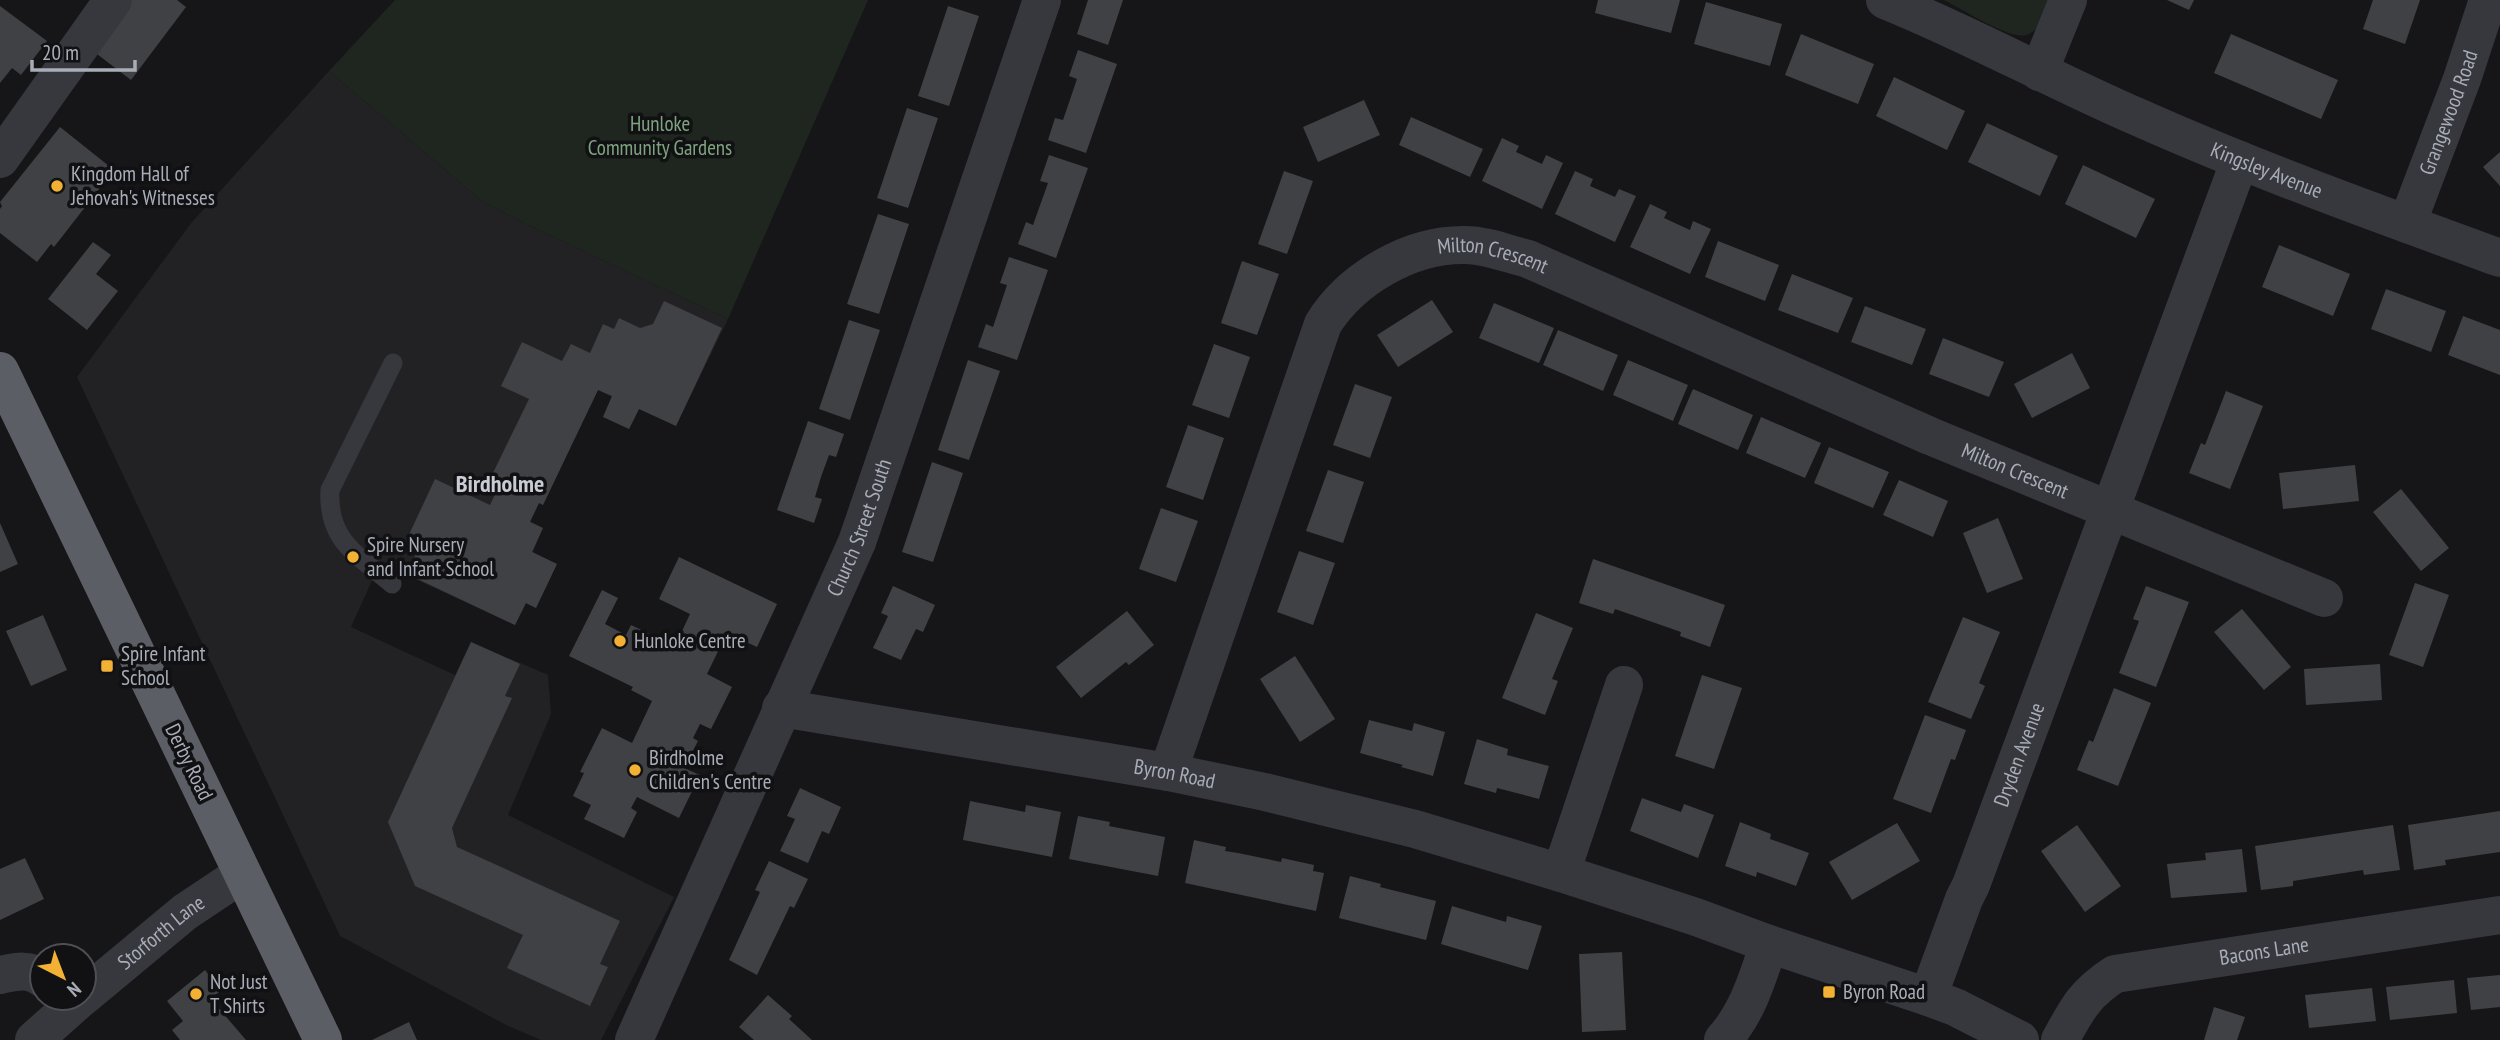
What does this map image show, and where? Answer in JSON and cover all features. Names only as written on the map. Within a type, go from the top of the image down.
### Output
[{"type":"highway","name":"Derby Road","points":[[0,371],[323,1040]]},
{"type":"street","name":"Church Street South","points":[[644,1036],[781,708],[857,542],[1042,0]]},
{"type":"street","name":"Kingsley Avenue","points":[[1885,0],[1932,19],[2140,119],[2240,160],[2500,258]]},
{"type":"street","points":[[2039,72],[2068,0]]},
{"type":"street","name":"Grangewood Road","points":[[2407,224],[2462,79],[2488,0]]},
{"type":"street","points":[[0,159],[106,3]]},
{"type":"street","name":"Dryden Avenue","points":[[1927,997],[2111,511],[2240,160]]},
{"type":"street","name":"Milton Crescent","points":[[1168,772],[1323,324],[1333,309],[1366,280],[1394,263],[1423,251],[1466,244],[1528,260],[1918,431],[2111,511]]},
{"type":"street","points":[[2111,511],[2324,598]]},
{"type":"street","points":[[1561,873],[1624,685]]},
{"type":"street","name":"Byron Road","points":[[781,708],[1168,772],[1265,792],[1415,829],[1696,917],[1927,997],[1955,1007],[2020,1040]]},
{"type":"street","name":"Storforth Lane","points":[[98,981],[185,912],[242,874]]},
{"type":"street","name":"Bacons Lane","points":[[2060,1040],[2094,987],[2115,974],[2500,915]]},
{"type":"street","points":[[1723,1040],[1735,1026],[1751,998],[1769,944]]},
{"type":"street","points":[[0,975],[17,971],[28,972]]},
{"type":"street","name":"Storforth Lane","points":[[34,1040],[62,1012]]},
{"type":"lane","points":[[392,584],[344,543],[333,524],[329,506],[330,490],[393,363]]},
{"type":"shaded area","name":"Spire Nursery and Infant School","points":[[329,71],[482,201],[728,319],[676,426],[639,409],[629,429],[603,417],[612,397],[598,390],[543,505],[539,503],[530,521],[543,528],[533,552],[557,564],[536,608],[525,603],[515,625],[380,563],[351,627],[455,675],[471,642],[548,675],[551,714],[508,815],[674,897],[601,1040],[541,1040],[508,1026],[340,936],[77,377],[192,222]]},
{"type":"green space","name":"Hunloke Community Gardens","points":[[395,0],[868,0],[728,319],[482,201],[329,71]]},
{"type":"green space","points":[[1944,0],[2052,0],[2039,25],[2031,33],[2019,35],[1997,28]]},
{"type":"building","points":[[131,0],[177,0],[186,7],[131,80],[93,51]]},
{"type":"building","points":[[1088,0],[1123,0],[1108,45],[1077,34]]},
{"type":"building","points":[[1598,0],[1680,0],[1671,33],[1595,13]]},
{"type":"building","points":[[2167,0],[2194,0],[2189,10]]},
{"type":"building","points":[[2373,0],[2420,0],[2405,44],[2363,29]]},
{"type":"building","points":[[1706,2],[1782,24],[1770,66],[1694,44]]},
{"type":"building","points":[[0,6],[47,41],[21,75],[12,68],[0,83]]},
{"type":"building","points":[[948,6],[979,16],[949,106],[918,96]]},
{"type":"building","points":[[1801,34],[1874,64],[1858,104],[1785,75]]},
{"type":"building","points":[[2231,34],[2338,80],[2321,119],[2214,73]]},
{"type":"building","points":[[1078,50],[1117,64],[1086,153],[1048,140],[1055,118],[1063,120],[1077,79],[1069,76]]},
{"type":"building","points":[[1894,77],[1965,111],[1947,150],[1876,116]]},
{"type":"building","points":[[1364,100],[1380,135],[1318,162],[1303,127]]},
{"type":"building","points":[[907,108],[938,118],[908,208],[877,198]]},
{"type":"building","points":[[1411,117],[1483,149],[1470,177],[1399,145]]},
{"type":"building","points":[[1987,123],[2058,156],[2040,196],[1968,162]]},
{"type":"building","name":"Kingdom Hall of Jehovah's Witnesses","points":[[60,127],[114,170],[54,247],[51,244],[37,262],[0,233],[0,202]]},
{"type":"building","points":[[1502,138],[1519,146],[1516,152],[1542,164],[1546,155],[1563,163],[1542,209],[1482,181]]},
{"type":"building","points":[[2500,152],[2500,186],[2483,167]]},
{"type":"building","points":[[1049,155],[1088,168],[1056,258],[1018,244],[1026,222],[1033,225],[1048,183],[1040,181]]},
{"type":"building","points":[[2083,165],[2155,199],[2136,238],[2065,204]]},
{"type":"building","points":[[1284,171],[1313,181],[1287,254],[1258,244]]},
{"type":"building","points":[[1575,171],[1593,179],[1590,186],[1615,197],[1619,189],[1636,196],[1615,242],[1555,214]]},
{"type":"building","points":[[1650,204],[1667,212],[1664,218],[1690,230],[1693,221],[1711,229],[1690,274],[1630,247]]},
{"type":"building","points":[[878,214],[909,224],[879,314],[847,304]]},
{"type":"building","points":[[1718,241],[1779,265],[1765,301],[1705,277]]},
{"type":"building","points":[[93,242],[111,255],[96,274],[118,291],[87,330],[48,299]]},
{"type":"building","points":[[2279,245],[2350,274],[2333,316],[2262,287]]},
{"type":"building","points":[[1009,257],[1048,270],[1017,360],[978,347],[986,324],[993,327],[1007,285],[1000,283]]},
{"type":"building","points":[[1242,261],[1279,274],[1257,335],[1221,323]]},
{"type":"building","points":[[1792,274],[1853,298],[1838,333],[1778,310]]},
{"type":"building","points":[[2386,289],[2446,311],[2431,352],[2371,329]]},
{"type":"building","points":[[1432,300],[1453,332],[1398,367],[1377,335]]},
{"type":"building","points":[[664,301],[722,328],[676,426],[639,409],[629,429],[603,417],[612,396],[598,390],[543,505],[539,503],[530,522],[543,528],[532,552],[557,564],[536,608],[526,603],[515,625],[407,574],[418,550],[405,543],[435,479],[490,505],[500,484],[490,479],[529,399],[501,386],[522,342],[562,361],[571,344],[590,353],[603,324],[614,329],[619,318],[640,328],[653,324]]},
{"type":"building","points":[[1494,303],[1554,328],[1539,363],[1479,338]]},
{"type":"building","points":[[1865,306],[1926,329],[1912,365],[1851,342]]},
{"type":"building","points":[[2463,316],[2500,330],[2500,375],[2448,355]]},
{"type":"building","points":[[849,320],[880,330],[850,420],[819,409]]},
{"type":"building","points":[[1558,330],[1618,355],[1603,391],[1543,365]]},
{"type":"building","points":[[1943,338],[2004,362],[1989,397],[1929,374]]},
{"type":"building","points":[[1214,344],[1250,357],[1229,418],[1192,405]]},
{"type":"building","points":[[2072,353],[2090,388],[2032,418],[2014,384]]},
{"type":"building","points":[[968,360],[1000,371],[969,460],[938,450]]},
{"type":"building","points":[[1628,360],[1688,385],[1673,421],[1613,395]]},
{"type":"building","points":[[1355,384],[1392,397],[1370,458],[1333,445]]},
{"type":"building","points":[[1693,389],[1753,415],[1738,450],[1678,424]]},
{"type":"building","points":[[2226,391],[2263,406],[2230,489],[2189,473],[2201,443],[2205,445]]},
{"type":"building","points":[[1761,417],[1821,443],[1805,478],[1746,453]]},
{"type":"building","points":[[808,421],[844,434],[836,457],[829,455],[821,477],[815,497],[822,499],[814,523],[777,510]]},
{"type":"building","points":[[1188,425],[1224,438],[1203,500],[1166,487]]},
{"type":"building","points":[[1829,447],[1889,472],[1873,508],[1814,483]]},
{"type":"building","points":[[932,462],[963,473],[933,562],[902,552]]},
{"type":"building","points":[[2355,465],[2359,501],[2283,509],[2279,473]]},
{"type":"building","points":[[1328,470],[1364,482],[1343,543],[1306,531]]},
{"type":"building","points":[[1899,480],[1948,501],[1933,537],[1883,515]]},
{"type":"building","points":[[2401,489],[2449,548],[2421,571],[2373,512]]},
{"type":"building","points":[[1161,508],[1198,521],[1176,582],[1139,569]]},
{"type":"building","points":[[1998,518],[2023,579],[1987,593],[1963,533]]},
{"type":"building","points":[[0,523],[18,564],[0,572]]},
{"type":"building","points":[[1299,551],[1335,563],[1313,625],[1277,612]]},
{"type":"building","name":"Hunloke Centre","points":[[679,557],[777,604],[757,647],[727,633],[707,674],[732,687],[711,729],[700,724],[693,738],[698,741],[684,768],[700,775],[679,818],[637,797],[631,808],[637,812],[624,838],[584,819],[591,805],[573,796],[584,773],[580,772],[602,728],[632,743],[652,701],[631,690],[633,687],[569,656],[602,590],[618,598],[605,624],[626,635],[631,625],[675,646],[690,614],[659,599]]},
{"type":"building","points":[[1593,559],[1725,605],[1710,647],[1680,636],[1681,632],[1615,609],[1613,614],[1579,603]]},
{"type":"building","points":[[2415,583],[2449,595],[2423,667],[2389,655]]},
{"type":"building","points":[[893,586],[935,605],[923,632],[916,629],[901,660],[873,648],[888,616],[881,613]]},
{"type":"building","points":[[2146,586],[2189,602],[2156,687],[2119,673],[2139,621],[2133,619]]},
{"type":"building","points":[[2242,609],[2291,667],[2264,690],[2214,632]]},
{"type":"building","points":[[1127,611],[1154,645],[1129,665],[1126,662],[1081,698],[1056,667]]},
{"type":"building","points":[[1536,613],[1573,628],[1552,679],[1558,681],[1545,715],[1502,698]]},
{"type":"building","points":[[43,615],[67,670],[31,686],[6,631]]},
{"type":"building","points":[[1963,617],[2000,632],[1979,683],[1985,686],[1971,719],[1928,702]]},
{"type":"building","points":[[471,642],[520,664],[505,696],[512,698],[452,828],[457,847],[620,921],[600,964],[608,967],[590,1006],[507,968],[523,935],[415,886],[388,822]]},
{"type":"building","points":[[1295,656],[1335,719],[1300,742],[1260,679]]},
{"type":"building","points":[[2380,664],[2382,700],[2306,705],[2304,669]]},
{"type":"building","points":[[1702,675],[1742,688],[1714,769],[1675,756]]},
{"type":"building","points":[[2114,688],[2151,703],[2118,786],[2077,770],[2089,740],[2093,742]]},
{"type":"building","points":[[1925,715],[1966,730],[1955,760],[1951,759],[1931,813],[1893,799]]},
{"type":"building","points":[[1369,720],[1412,731],[1414,723],[1445,732],[1433,776],[1360,753]]},
{"type":"building","points":[[1477,739],[1508,749],[1507,755],[1549,766],[1539,799],[1497,788],[1496,793],[1464,784]]},
{"type":"building","points":[[800,788],[841,807],[829,834],[822,831],[808,863],[780,851],[795,819],[787,816]]},
{"type":"building","points":[[1642,798],[1681,812],[1684,804],[1714,815],[1698,858],[1630,831]]},
{"type":"building","points":[[970,801],[1025,812],[1026,805],[1061,812],[1052,857],[963,840]]},
{"type":"building","points":[[2500,811],[2500,852],[2445,860],[2446,865],[2414,870],[2408,825]]},
{"type":"building","points":[[1078,816],[1110,822],[1109,826],[1165,837],[1158,876],[1069,859]]},
{"type":"building","points":[[1740,822],[1771,834],[1770,839],[1809,853],[1796,886],[1757,872],[1756,877],[1725,866]]},
{"type":"building","points":[[1897,823],[1920,861],[1852,900],[1829,862]]},
{"type":"building","points":[[2077,825],[2121,886],[2085,912],[2041,851]]},
{"type":"building","points":[[2393,825],[2400,870],[2364,875],[2363,870],[2293,881],[2293,886],[2261,890],[2255,846]]},
{"type":"building","points":[[1194,840],[1226,847],[1225,851],[1281,862],[1282,858],[1314,865],[1313,871],[1324,873],[1316,911],[1185,883]]},
{"type":"building","points":[[2242,849],[2247,892],[2171,898],[2167,864],[2206,860],[2205,853]]},
{"type":"building","points":[[25,858],[44,899],[0,920],[0,869]]},
{"type":"building","points":[[769,861],[808,879],[794,908],[790,906],[757,975],[729,960],[760,892],[755,890]]},
{"type":"building","points":[[1350,876],[1381,884],[1380,887],[1436,901],[1426,940],[1339,918]]},
{"type":"building","points":[[1452,906],[1506,922],[1507,916],[1542,926],[1528,970],[1441,944]]},
{"type":"building","points":[[1622,952],[1626,1030],[1582,1032],[1579,954]]},
{"type":"building","points":[[205,970],[221,991],[210,998],[246,1040],[180,1040],[172,1030],[183,1021],[167,1001]]},
{"type":"building","points":[[2500,975],[2500,1007],[2471,1010],[2467,978]]},
{"type":"building","points":[[2454,980],[2457,1013],[2390,1020],[2386,987]]},
{"type":"building","points":[[2372,988],[2376,1021],[2309,1028],[2305,995]]},
{"type":"building","points":[[768,995],[792,1016],[789,1019],[812,1040],[754,1040],[739,1027]]},
{"type":"building","points":[[2214,1007],[2245,1017],[2237,1040],[2204,1040]]},
{"type":"building","points":[[409,1022],[417,1040],[372,1040]]},
{"type":"place","name":"Kingdom Hall of Jehovah's Witnesses","points":[[57,186]]},
{"type":"place","name":"Spire Nursery and Infant School","points":[[353,557]]},
{"type":"place","name":"Hunloke Centre","points":[[620,641]]},
{"type":"place","name":"Spire Infant School","points":[[107,666]]},
{"type":"place","name":"Birdholme Children's Centre","points":[[635,770]]},
{"type":"place","name":"Byron Road","points":[[1829,992]]},
{"type":"place","name":"Not Just T Shirts","points":[[196,994]]},
{"type":"district","name":"Birdholme","points":[[500,484]]}]
